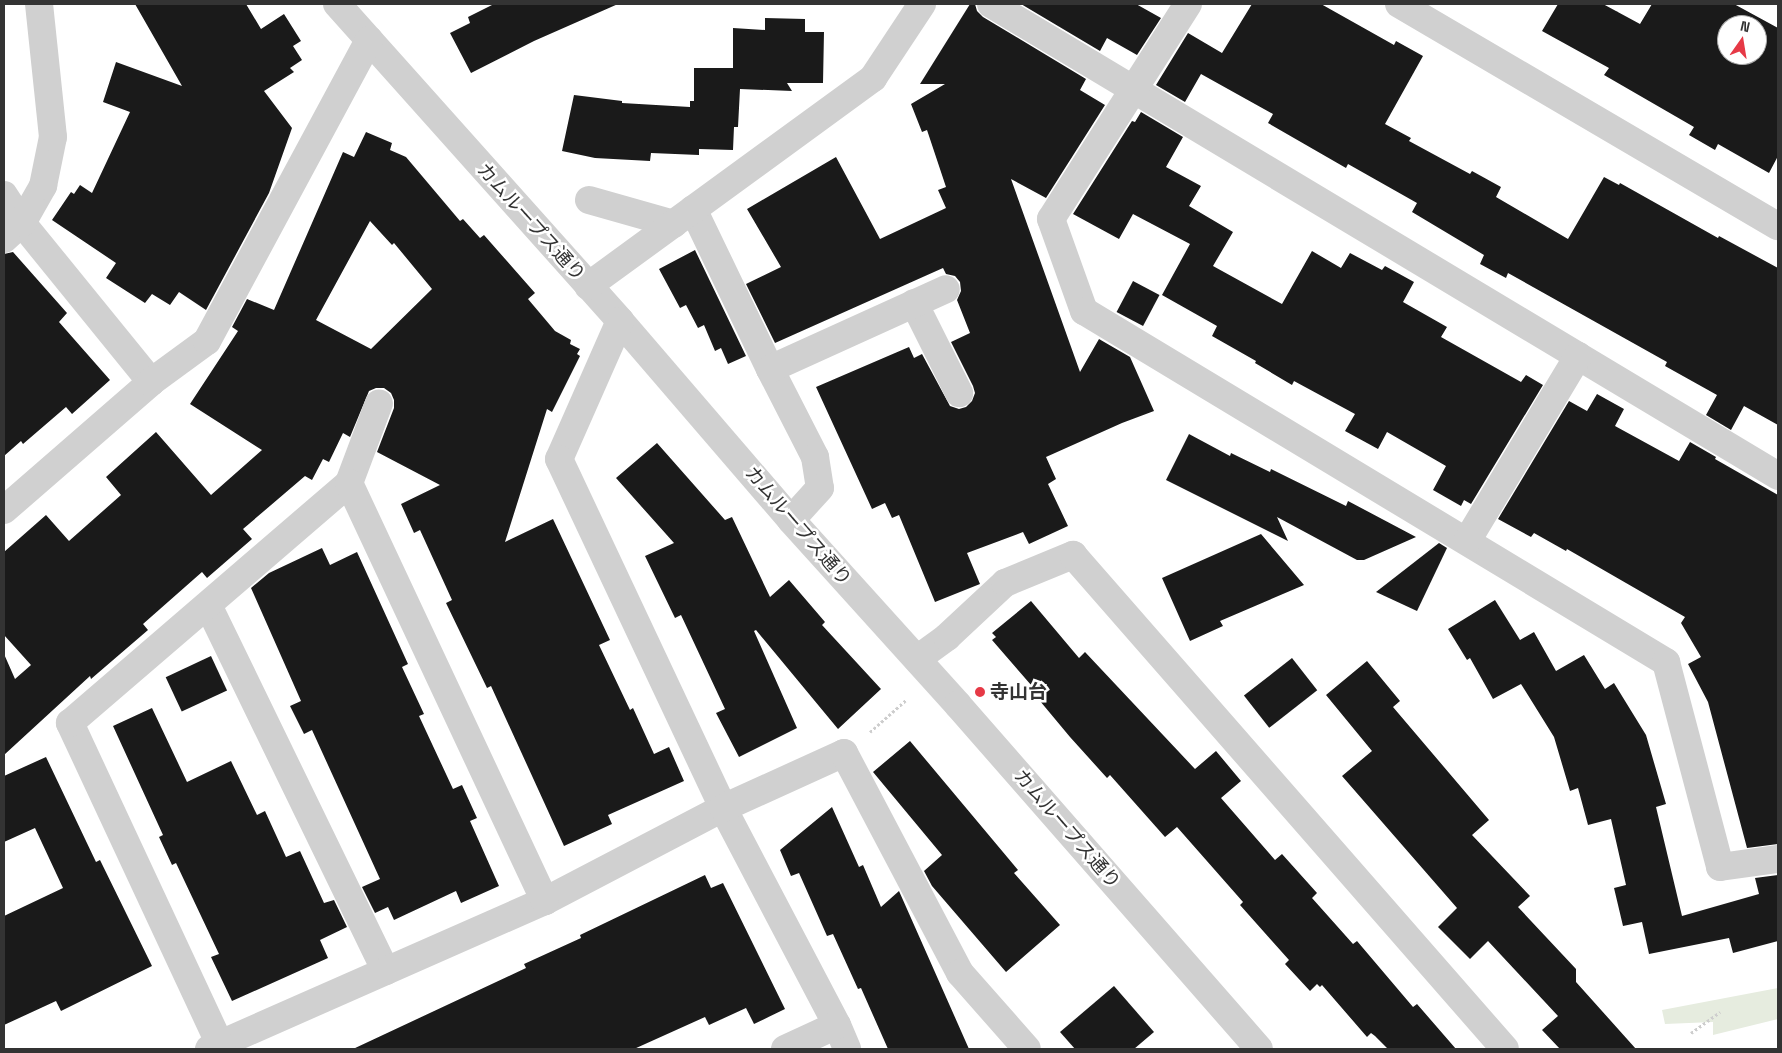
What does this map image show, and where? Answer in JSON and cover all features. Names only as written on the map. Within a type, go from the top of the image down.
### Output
[{"type":"street","points":[[13,231],[43,186],[53,137],[39,4]]},
{"type":"street","name":"カムループス通り","points":[[337,4],[620,321],[791,520],[917,659],[1258,1049]]},
{"type":"street","points":[[588,286],[874,78],[922,4]]},
{"type":"street","points":[[991,4],[1778,476]]},
{"type":"street","points":[[1188,4],[1051,219],[1084,311],[1666,662],[1720,867],[1778,859]]},
{"type":"street","points":[[1399,4],[1778,226]]},
{"type":"street","points":[[4,510],[150,382],[207,341],[369,40]]},
{"type":"street","points":[[4,194],[13,231],[150,382]]},
{"type":"street","points":[[588,200],[684,217]]},
{"type":"street","points":[[684,217],[770,369],[815,457],[820,488],[791,520]]},
{"type":"street","points":[[770,369],[946,289]]},
{"type":"street","points":[[914,303],[959,393]]},
{"type":"street","points":[[620,321],[558,459],[723,808],[837,1025],[847,1049]]},
{"type":"street","points":[[1467,541],[1578,356]]},
{"type":"street","points":[[379,403],[349,483],[70,723],[216,1048],[545,901],[723,808],[844,753],[960,973],[1026,1049]]},
{"type":"street","points":[[349,483],[545,901]]},
{"type":"street","points":[[917,659],[947,637],[1005,584],[1072,555],[1505,1049]]},
{"type":"street","points":[[208,605],[386,971]]},
{"type":"street","points":[[786,1049],[837,1025]]},
{"type":"path","points":[[844,753],[906,700]]},
{"type":"path","points":[[1691,1033],[1720,1012]]},
{"type":"shaded area","points":[[1778,988],[1778,1019],[1713,1035],[1713,1022],[1665,1024],[1662,1010]]},
{"type":"building","points":[[135,4],[246,4],[261,29],[284,14],[301,41],[293,46],[302,60],[290,68],[294,72],[264,91],[292,128],[269,193],[206,310],[179,292],[170,305],[152,294],[145,303],[106,278],[116,263],[52,220],[71,192],[74,194],[80,185],[92,193],[130,112],[103,102],[116,62],[182,86]]},
{"type":"building","points":[[494,4],[618,4],[534,41],[471,73],[450,33],[470,23],[468,17]]},
{"type":"building","points":[[970,4],[975,4],[977,11],[983,17],[1086,79],[1080,90],[1105,105],[1046,198],[1011,179],[1080,372],[1099,339],[1130,357],[1154,411],[1046,457],[1056,479],[1048,484],[1068,526],[1029,544],[1023,532],[967,553],[980,584],[935,602],[899,515],[892,518],[885,503],[872,509],[816,387],[909,347],[914,358],[922,354],[950,406],[959,409],[966,407],[972,401],[975,393],[951,342],[970,333],[957,300],[961,291],[960,282],[955,276],[946,274],[943,268],[775,343],[746,284],[781,267],[747,209],[836,157],[880,239],[946,208],[938,190],[946,187],[927,130],[922,132],[911,104],[945,84],[920,84]]},
{"type":"building","points":[[1021,4],[1136,4],[1161,18],[1137,55],[1107,38],[1100,51]]},
{"type":"building","points":[[1252,4],[1321,4],[1394,45],[1396,41],[1423,56],[1385,124],[1411,138],[1409,141],[1470,174],[1472,171],[1501,187],[1496,197],[1568,239],[1604,177],[1619,185],[1620,183],[1718,238],[1719,236],[1778,268],[1778,425],[1744,406],[1731,430],[1706,415],[1717,395],[1665,366],[1667,362],[1508,273],[1506,278],[1480,264],[1484,255],[1412,212],[1417,203],[1348,164],[1346,168],[1268,123],[1273,114],[1201,74],[1185,102],[1156,85],[1188,33],[1222,53]]},
{"type":"building","points":[[1558,4],[1603,4],[1640,24],[1652,4],[1734,4],[1754,15],[1717,15],[1717,65],[1767,65],[1767,22],[1778,28],[1778,156],[1769,173],[1718,144],[1715,150],[1689,135],[1694,127],[1604,75],[1609,68],[1542,31]]},
{"type":"building","points":[[765,18],[805,19],[805,32],[824,32],[823,83],[787,83],[792,91],[740,89],[738,127],[734,127],[733,150],[699,149],[699,155],[651,153],[650,161],[595,158],[562,151],[574,95],[622,101],[622,103],[690,107],[690,101],[694,101],[694,68],[733,68],[733,28],[765,30]]},
{"type":"building","points":[[1141,112],[1183,137],[1166,167],[1201,186],[1189,206],[1233,232],[1213,266],[1282,304],[1312,251],[1341,268],[1350,253],[1382,270],[1385,266],[1414,282],[1403,302],[1447,327],[1441,337],[1521,382],[1526,375],[1543,385],[1471,504],[1464,500],[1461,506],[1433,490],[1446,466],[1387,432],[1378,449],[1345,431],[1355,414],[1294,381],[1292,385],[1255,363],[1256,361],[1212,336],[1217,326],[1162,295],[1190,244],[1133,214],[1119,239],[1073,214],[1132,121],[1135,122]]},
{"type":"building","points":[[366,132],[392,143],[390,150],[406,157],[460,221],[463,219],[480,238],[484,235],[535,293],[528,299],[555,331],[571,340],[570,344],[580,349],[577,354],[580,356],[552,412],[547,409],[505,542],[553,519],[610,640],[599,645],[630,710],[633,708],[654,754],[669,747],[684,781],[608,815],[612,824],[564,846],[491,686],[487,688],[446,603],[452,600],[420,530],[414,533],[401,504],[440,485],[377,452],[394,408],[394,400],[391,393],[384,388],[376,388],[369,391],[350,437],[343,433],[329,462],[323,459],[312,480],[305,476],[243,529],[252,539],[207,578],[202,572],[143,624],[148,630],[91,679],[90,676],[4,755],[4,654],[15,679],[31,665],[4,635],[4,552],[46,515],[69,541],[121,495],[106,477],[156,432],[211,495],[262,450],[190,404],[238,331],[232,327],[247,299],[274,310],[343,152],[354,157]],"holes":[[[370,221],[392,245],[394,243],[432,289],[371,349],[316,320]]]},
{"type":"building","points":[[695,250],[746,356],[728,364],[721,348],[715,351],[704,325],[698,328],[686,305],[680,308],[659,269]]},
{"type":"building","points":[[13,252],[67,313],[59,322],[110,380],[72,414],[66,407],[23,444],[21,441],[4,456],[4,254]]},
{"type":"building","points":[[1133,281],[1159,295],[1143,326],[1117,312]]},
{"type":"building","points":[[1597,394],[1624,409],[1615,426],[1679,461],[1690,442],[1716,457],[1715,459],[1778,495],[1778,844],[1747,848],[1708,702],[1688,664],[1701,657],[1681,623],[1685,617],[1567,549],[1566,551],[1534,533],[1531,537],[1498,519],[1569,401],[1587,411]]},
{"type":"building","points":[[1189,434],[1230,456],[1231,453],[1270,472],[1271,469],[1346,506],[1348,501],[1416,537],[1364,560],[1357,560],[1277,517],[1288,541],[1166,480]]},
{"type":"building","points":[[657,443],[725,520],[732,517],[770,597],[789,580],[825,622],[822,625],[881,689],[838,729],[756,630],[754,631],[797,728],[739,757],[716,713],[725,709],[681,615],[675,618],[645,556],[674,543],[616,478]]},
{"type":"building","points":[[1261,534],[1304,585],[1220,621],[1223,626],[1190,641],[1162,578]]},
{"type":"building","points":[[1439,543],[1447,548],[1417,611],[1376,592]]},
{"type":"building","points":[[322,548],[330,565],[357,552],[408,664],[402,667],[424,714],[419,716],[453,789],[462,785],[477,818],[470,821],[499,886],[461,903],[456,891],[394,920],[388,907],[375,913],[362,887],[380,879],[312,730],[304,734],[290,706],[301,701],[251,588],[269,573]]},
{"type":"building","points":[[1495,600],[1520,640],[1534,632],[1556,671],[1584,655],[1605,689],[1614,683],[1646,735],[1666,804],[1656,807],[1682,916],[1759,894],[1755,878],[1778,875],[1778,941],[1733,953],[1729,938],[1649,954],[1642,922],[1623,926],[1614,888],[1626,885],[1611,819],[1588,825],[1578,788],[1570,791],[1554,737],[1521,684],[1493,699],[1470,658],[1467,660],[1448,629]]},
{"type":"building","points":[[1031,601],[1079,658],[1085,652],[1195,769],[1216,751],[1241,781],[1221,798],[1275,860],[1282,854],[1317,893],[1312,898],[1353,944],[1357,941],[1413,1007],[1417,1004],[1456,1049],[1388,1049],[1371,1033],[1367,1037],[1322,985],[1320,987],[1317,984],[1310,991],[1285,964],[1289,960],[1240,905],[1243,902],[1177,827],[1165,837],[1110,775],[1107,778],[1035,695],[1038,693],[992,640],[996,637],[992,633]]},
{"type":"building","points":[[211,656],[227,690],[182,712],[166,677]]},
{"type":"building","points":[[1292,658],[1317,690],[1269,728],[1244,696]]},
{"type":"building","points":[[1367,661],[1400,701],[1393,707],[1489,820],[1472,835],[1530,896],[1518,907],[1576,969],[1576,982],[1636,1049],[1560,1049],[1542,1030],[1558,1016],[1488,941],[1470,959],[1438,927],[1457,908],[1342,776],[1372,751],[1326,695]]},
{"type":"building","points":[[152,708],[187,782],[231,761],[257,815],[265,811],[286,857],[300,851],[324,903],[334,900],[347,927],[320,940],[328,958],[232,1001],[211,957],[219,954],[176,863],[172,865],[159,837],[163,835],[113,726]]},
{"type":"building","points":[[910,741],[1018,870],[1014,873],[1060,925],[1006,972],[932,886],[924,871],[942,855],[873,772]]},
{"type":"building","points":[[46,757],[96,862],[100,860],[152,966],[61,1011],[56,1001],[4,1025],[4,916],[63,888],[35,828],[4,842],[4,776]]},
{"type":"building","points":[[832,807],[859,867],[863,865],[881,907],[899,891],[969,1049],[888,1049],[861,988],[858,989],[833,934],[827,936],[799,873],[791,876],[780,850]]},
{"type":"building","points":[[705,875],[711,888],[723,883],[785,1009],[754,1024],[746,1008],[709,1025],[705,1017],[634,1049],[353,1049],[526,968],[524,964],[581,938],[580,935]]},
{"type":"building","points":[[1114,986],[1154,1032],[1134,1049],[1075,1049],[1060,1032]]},
{"type":"place","name":"寺山台","points":[[980,692]]}]
